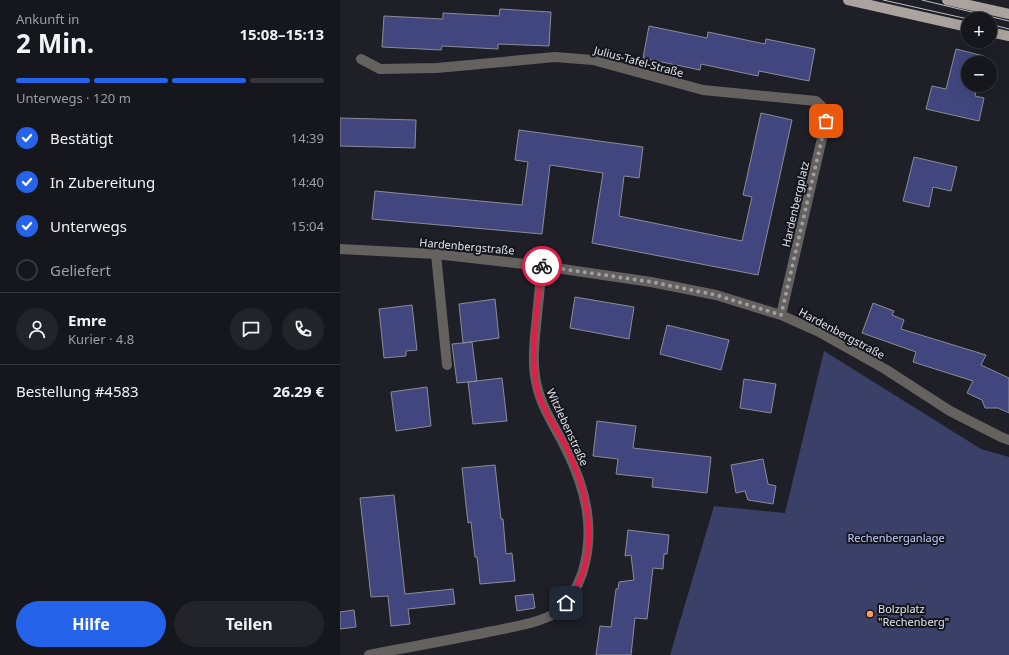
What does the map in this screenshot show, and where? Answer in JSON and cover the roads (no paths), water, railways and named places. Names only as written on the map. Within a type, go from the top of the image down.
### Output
[{"type":"main road","points":[[848,0],[961,25]]},
{"type":"main road","points":[[947,0],[1009,14]]},
{"type":"main road","points":[[997,33],[1009,36]]},
{"type":"street","name":"Julius-Tafel-Straße","points":[[361,59],[380,69],[437,68],[555,57],[593,60],[703,90],[816,102]]},
{"type":"street","name":"Hardenbergplatz","points":[[781,315],[826,121],[827,113],[824,108],[816,102]]},
{"type":"street","name":"Hardenbergstraße","points":[[340,249],[436,254],[542,266],[652,282],[716,295],[781,315],[819,332],[878,366],[950,411],[1009,440]]},
{"type":"street","points":[[436,254],[447,365]]},
{"type":"street","name":"Witzlebenstraße","points":[[369,655],[491,632],[544,618],[559,611],[572,595],[580,581],[586,561],[588,541],[589,519],[586,504],[577,474],[569,455],[545,409],[536,386],[533,358],[542,266]]},
{"type":"tram line","points":[[883,0],[961,17]]},
{"type":"tram line","points":[[922,0],[1009,21]]},
{"type":"tram line","points":[[997,26],[1009,29]]},
{"type":"place","name":"Bolzplatz \"Rechenberg\"","points":[[870,614]]},
{"type":"park label","name":"Rechenberganlage","points":[[896,537]]}]
